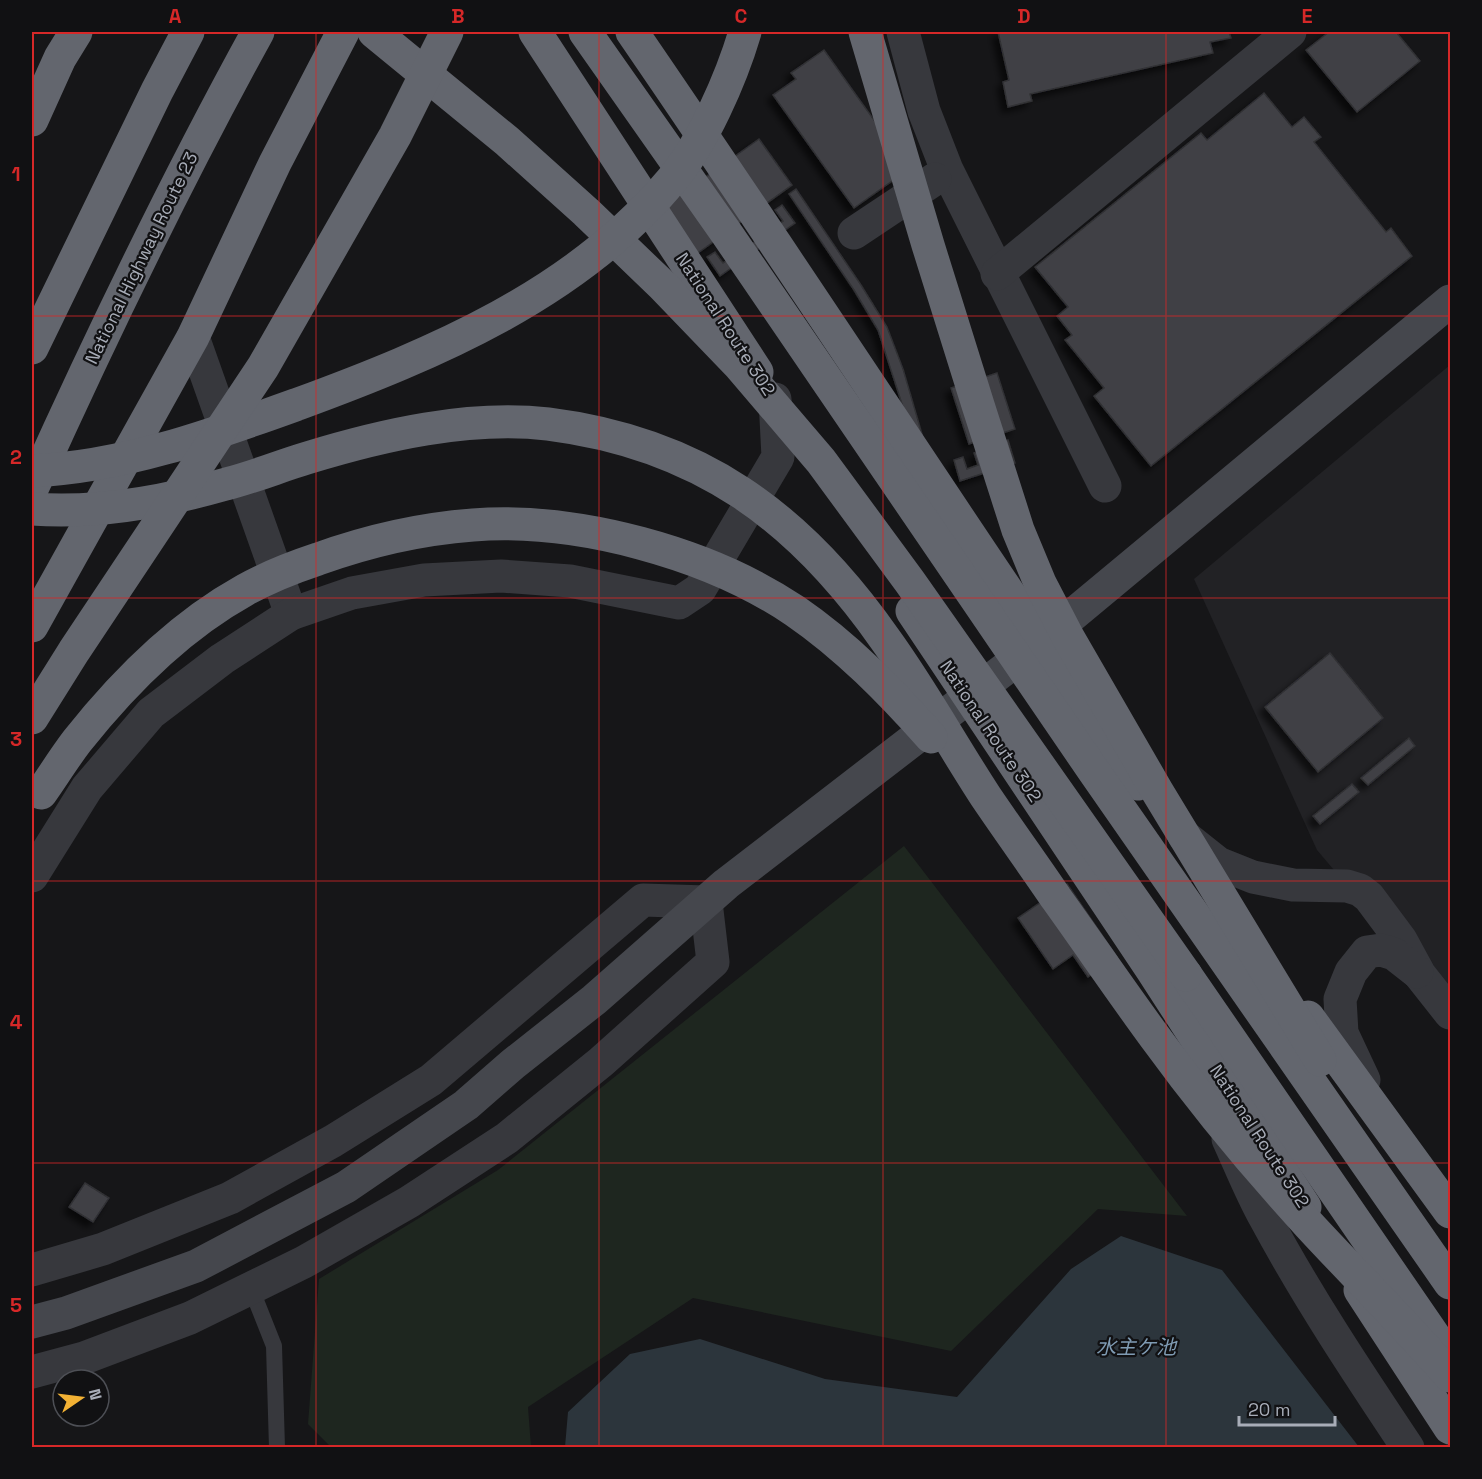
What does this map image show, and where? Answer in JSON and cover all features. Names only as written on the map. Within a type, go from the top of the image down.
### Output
[{"type":"highway","points":[[32,120],[60,58],[76,32]]},
{"type":"highway","points":[[32,348],[188,32]]},
{"type":"highway","name":"National Highway Route 23","points":[[32,489],[99,342],[207,124],[258,32]]},
{"type":"highway","points":[[32,626],[193,337],[275,163],[343,32]]},
{"type":"highway","points":[[374,32],[507,141],[663,285],[731,357],[822,461],[910,582],[1186,975],[1450,1359]]},
{"type":"highway","points":[[32,718],[263,367],[395,136],[447,32]]},
{"type":"highway","name":"National Route 302","points":[[535,32],[968,697],[1152,970],[1436,1382],[1450,1428]]},
{"type":"highway","points":[[585,32],[727,234],[1093,770],[1450,1283]]},
{"type":"highway","points":[[632,32],[758,215],[1040,642],[1161,817],[1450,1212]]},
{"type":"highway","points":[[32,471],[98,464],[156,451],[271,414],[416,358],[539,294],[589,259],[634,220],[672,180],[697,141],[721,96],[745,32]]},
{"type":"highway","points":[[865,32],[928,245],[1018,530],[1040,583],[1068,637],[1265,972],[1450,1258]]},
{"type":"highway","points":[[32,509],[87,510],[164,499],[227,484],[310,457],[383,438],[443,427],[497,423],[544,424],[594,432],[644,445],[688,463],[733,486],[774,516],[809,546],[846,588],[885,638],[987,798],[1155,1038],[1260,1172],[1412,1332],[1436,1382]]},
{"type":"highway","points":[[32,809],[76,742],[118,694],[159,654],[203,617],[246,590],[296,567],[350,548],[413,532],[475,525],[531,526],[588,532],[640,543],[694,559],[748,583],[795,611],[840,645],[905,709],[987,798]]},
{"type":"street","points":[[903,32],[924,111],[947,170],[1105,486]]},
{"type":"street","points":[[997,274],[1290,32]]},
{"type":"street","points":[[854,233],[947,170]]},
{"type":"street","points":[[32,1322],[66,1313],[196,1266],[346,1187],[466,1105],[513,1064],[594,1000],[706,902],[1040,642],[1450,301]]},
{"type":"street","points":[[193,337],[291,614]]},
{"type":"street","points":[[32,876],[87,788],[151,713],[222,659],[291,614],[352,593],[424,580],[501,576],[570,581],[679,603],[700,589],[778,457],[775,399]]},
{"type":"street","points":[[1161,817],[1218,863],[1253,877],[1293,885],[1347,886],[1360,890],[1370,897],[1401,940],[1420,975],[1450,1013]]},
{"type":"street","points":[[32,1270],[104,1249],[230,1198],[333,1141],[431,1080],[643,900],[706,902]]},
{"type":"street","points":[[32,1372],[84,1358],[190,1318],[304,1262],[409,1202],[507,1138],[601,1062],[713,962],[706,902]]},
{"type":"street","points":[[1381,1117],[1342,1033],[1340,999],[1351,972],[1367,952],[1381,950],[1394,954],[1420,975]]},
{"type":"street","points":[[1152,970],[1263,1216],[1341,1347],[1408,1448]]},
{"type":"lane","points":[[251,1288],[274,1346],[277,1448]]},
{"type":"shaded area","points":[[1450,365],[1450,1007],[1317,850],[1194,579]]},
{"type":"shaded area","points":[[904,846],[1187,1216],[1098,1209],[951,1351],[693,1298],[528,1407],[531,1447],[331,1447],[308,1424],[319,1279],[498,1170]]},
{"type":"water","name":"水主ケ池","points":[[1121,1236],[1222,1270],[1359,1447],[565,1447],[568,1412],[630,1354],[700,1339],[825,1379],[957,1397],[1071,1269]]},
{"type":"building","points":[[998,32],[1229,32],[1231,38],[1210,42],[1213,53],[1030,94],[1032,101],[1008,107],[1003,82],[1009,80]]},
{"type":"building","points":[[1329,32],[1396,32],[1420,61],[1357,112],[1306,50]]},
{"type":"building","points":[[824,50],[909,169],[854,208],[773,95],[796,79],[791,73]]},
{"type":"building","points":[[1264,93],[1292,127],[1304,117],[1321,137],[1314,142],[1386,232],[1391,228],[1412,256],[1151,466],[1094,396],[1104,388],[1065,340],[1072,335],[1057,316],[1068,307],[1035,267],[1201,133],[1207,140]]},
{"type":"building","points":[[759,139],[792,185],[691,258],[658,211]]},
{"type":"building","points":[[796,189],[887,327],[903,369],[924,441],[915,444],[878,330],[854,290],[789,194]]},
{"type":"building","points":[[782,205],[795,223],[720,276],[707,257],[715,252],[723,263],[746,248],[783,221],[775,210]]},
{"type":"building","points":[[997,373],[1015,429],[969,444],[951,388]]},
{"type":"building","points":[[1008,440],[1015,463],[960,481],[954,460],[963,457],[967,469],[978,465],[974,453]]},
{"type":"building","points":[[1330,653],[1383,718],[1318,772],[1265,707]]},
{"type":"building","points":[[1409,738],[1415,746],[1368,785],[1361,778]]},
{"type":"building","points":[[1352,784],[1359,792],[1320,824],[1313,816]]},
{"type":"building","points":[[1067,884],[1117,957],[1088,977],[1073,955],[1053,969],[1018,918]]},
{"type":"building","points":[[85,1183],[109,1198],[93,1222],[69,1207]]}]
